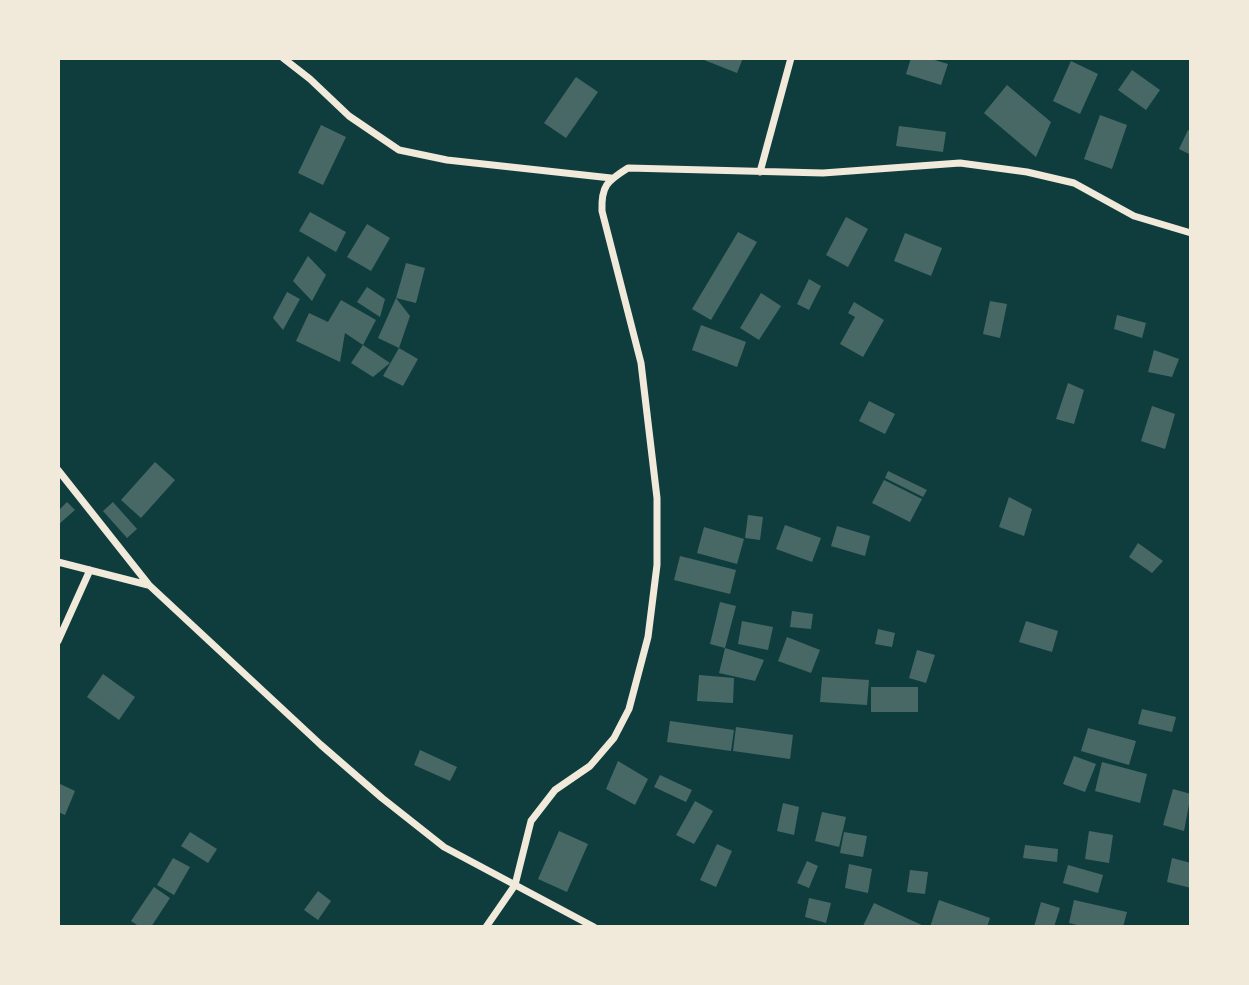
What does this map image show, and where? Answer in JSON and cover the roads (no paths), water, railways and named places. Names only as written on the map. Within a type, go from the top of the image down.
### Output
[{"type":"street","points":[[283,58],[349,116],[399,150],[447,160],[611,178]]},
{"type":"street","points":[[760,172],[791,58]]},
{"type":"street","points":[[486,927],[515,885],[531,821],[555,790],[590,766],[614,738],[628,709],[648,637],[657,565],[657,498],[641,363],[601,211],[601,194],[611,178],[628,168],[823,173],[960,163],[1027,172],[1074,183],[1134,216],[1191,233]]},
{"type":"street","points":[[58,470],[149,585],[382,798],[444,847],[594,927]]},
{"type":"street","points":[[58,562],[149,585]]},
{"type":"street","points":[[58,641],[90,570]]}]
